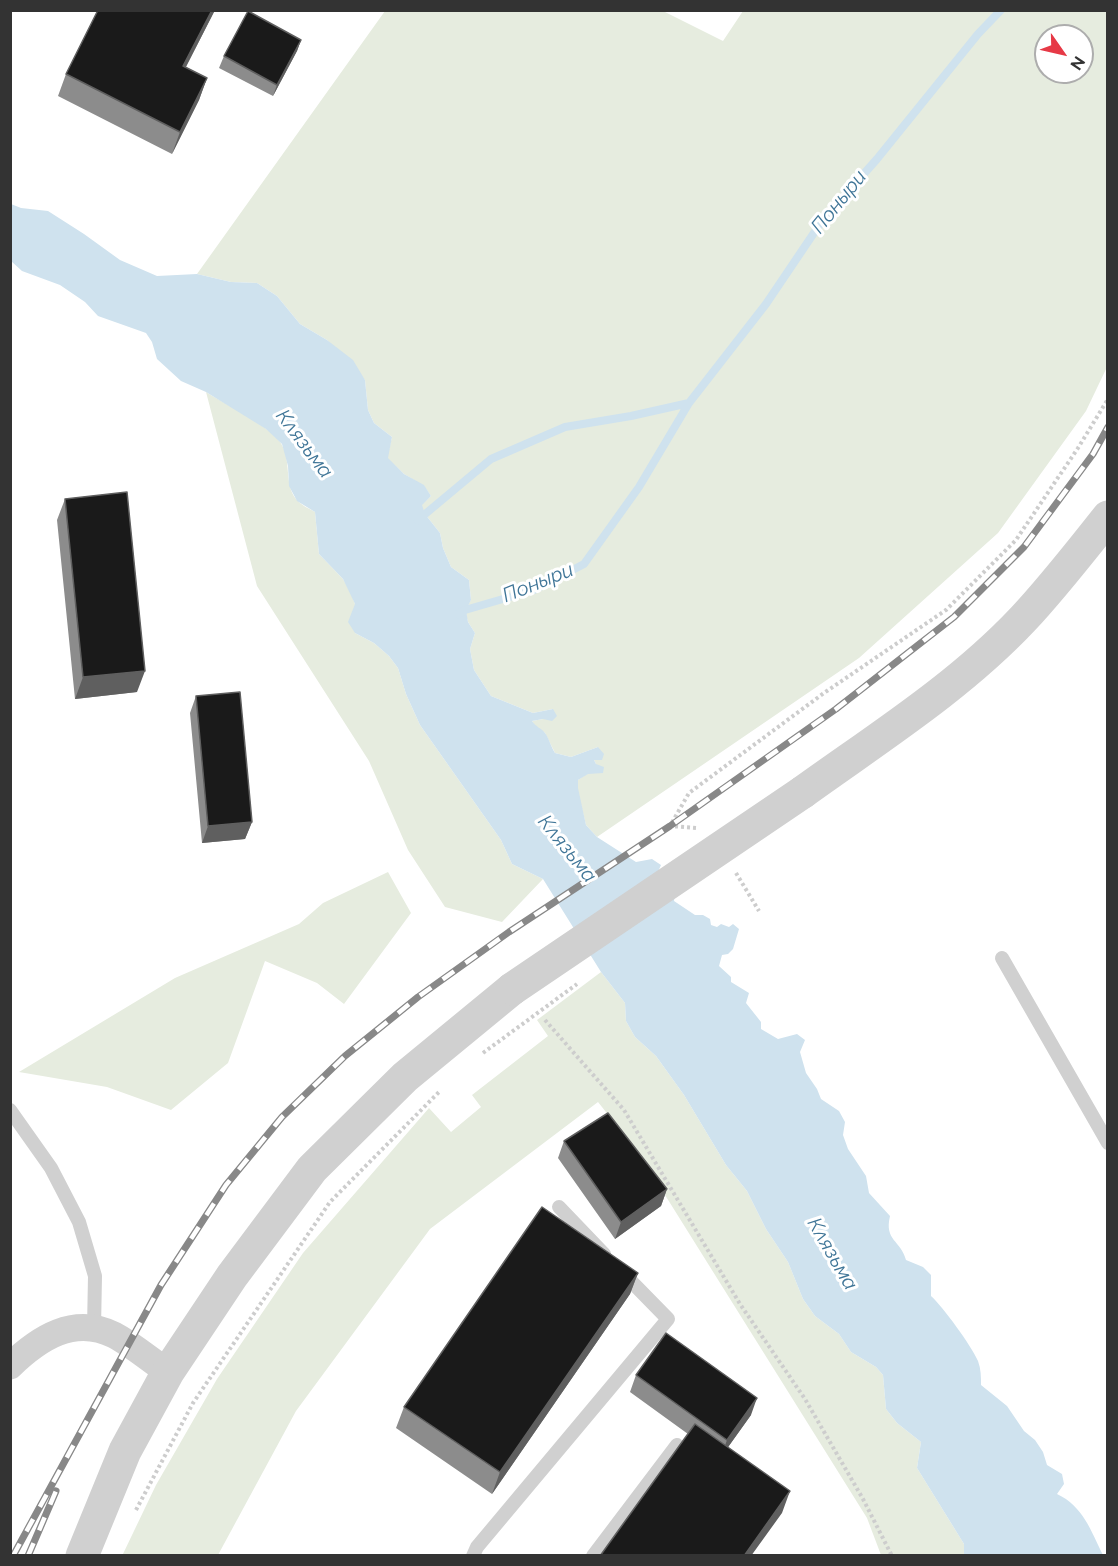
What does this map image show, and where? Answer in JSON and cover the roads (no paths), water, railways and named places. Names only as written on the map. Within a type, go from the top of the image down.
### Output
[{"type":"street","points":[[82,1556],[125,1451],[168,1372],[232,1276],[312,1168],[405,1077],[512,989],[803,792],[953,684],[1022,621],[1107,517]]},
{"type":"street","points":[[10,1366],[25,1352],[58,1331],[73,1327],[94,1328],[114,1335],[168,1372]]},
{"type":"lane","points":[[1002,958],[1107,1143]]},
{"type":"lane","points":[[10,1110],[51,1168],[79,1222],[95,1276],[94,1328]]},
{"type":"lane","points":[[480,1553],[668,1320],[559,1207]]},
{"type":"lane","points":[[593,1556],[677,1445]]},
{"type":"water","name":"Клязьма","points":[[11,204],[21,208],[48,211],[120,260],[157,276],[197,274],[231,282],[257,283],[277,296],[300,324],[327,340],[353,360],[365,380],[368,410],[374,423],[392,437],[388,458],[404,474],[424,485],[431,496],[422,505],[425,514],[440,533],[451,567],[469,580],[471,600],[466,610],[468,622],[475,633],[470,649],[474,670],[491,696],[533,713],[553,709],[557,716],[552,721],[543,719],[532,721],[545,733],[555,753],[571,757],[598,747],[604,754],[602,760],[594,760],[596,764],[604,767],[603,773],[588,774],[578,780],[586,825],[597,837],[636,862],[652,859],[661,865],[654,881],[675,893],[674,901],[695,915],[703,915],[710,919],[711,925],[717,927],[721,924],[729,927],[733,924],[739,929],[733,949],[728,954],[722,955],[719,966],[731,977],[731,982],[749,993],[746,1003],[761,1022],[761,1029],[778,1039],[797,1034],[805,1040],[800,1052],[806,1073],[821,1099],[839,1111],[845,1122],[843,1135],[848,1149],[866,1176],[869,1193],[890,1216],[891,1236],[901,1248],[906,1260],[923,1267],[931,1275],[931,1296],[956,1327],[978,1361],[981,1385],[1007,1406],[1024,1431],[1035,1440],[1043,1452],[1047,1465],[1062,1474],[1064,1484],[1057,1494],[1080,1512],[1103,1555],[964,1555],[964,1544],[917,1468],[921,1442],[897,1423],[886,1409],[883,1375],[876,1367],[851,1352],[839,1334],[815,1316],[803,1299],[788,1262],[766,1229],[747,1191],[726,1165],[684,1095],[656,1056],[635,1037],[626,1021],[625,1003],[601,972],[543,879],[512,864],[501,840],[420,725],[406,694],[398,668],[389,656],[374,643],[355,633],[348,622],[355,604],[343,579],[319,554],[315,512],[297,501],[289,486],[288,466],[282,444],[266,429],[206,392],[181,381],[157,359],[152,342],[146,333],[98,316],[85,302],[60,285],[22,271],[11,261]]},
{"type":"waterway","name":"Поныри","points":[[418,520],[491,459],[565,427],[689,403],[766,304],[822,221],[877,159],[978,34],[1001,10]]},
{"type":"waterway","name":"Поныри","points":[[458,614],[534,590],[584,564],[639,487],[689,403]]},
{"type":"railway","points":[[13,1556],[161,1285],[226,1185],[282,1117],[345,1056],[418,997],[509,932],[670,826],[836,709],[954,617],[1024,547],[1093,454],[1108,427]]},
{"type":"railway","points":[[28,1556],[56,1491]]}]
